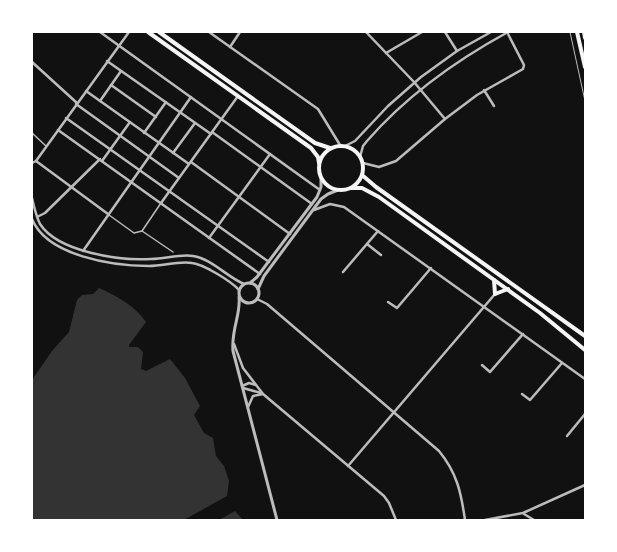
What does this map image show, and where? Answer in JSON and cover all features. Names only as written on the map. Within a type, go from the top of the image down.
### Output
[{"type":"highway","points":[[148,32],[311,148],[318,157],[321,177],[329,186],[338,190],[362,188],[379,197],[508,289],[585,350]]},
{"type":"highway","points":[[159,32],[315,143],[330,148]]},
{"type":"highway","points":[[577,32],[585,67]]},
{"type":"highway","points":[[584,32],[585,38]]},
{"type":"highway","points":[[319,163],[323,154],[330,148],[340,145],[354,150],[363,163],[362,175],[358,182],[351,188]]},
{"type":"highway","points":[[362,175],[379,190],[585,336]]},
{"type":"highway","points":[[494,279],[495,294],[508,289]]},
{"type":"street","points":[[100,32],[320,190]]},
{"type":"street","points":[[32,163],[36,161],[107,60],[129,32]]},
{"type":"street","points":[[209,32],[318,109],[340,145]]},
{"type":"street","points":[[230,47],[240,32]]},
{"type":"street","points":[[366,32],[414,82],[445,119]]},
{"type":"street","points":[[386,53],[422,32]]},
{"type":"street","points":[[445,32],[457,51]]},
{"type":"street","points":[[346,146],[355,141],[388,106],[414,82],[457,51],[491,32]]},
{"type":"street","points":[[360,157],[363,146],[374,133],[420,89],[462,58],[508,32],[524,65],[523,69],[484,90],[445,119],[396,161],[379,167],[363,163]]},
{"type":"street","points":[[107,60],[180,113],[261,167],[312,204]]},
{"type":"street","points":[[33,64],[76,104],[179,178]]},
{"type":"street","points":[[100,101],[121,70]]},
{"type":"street","points":[[111,85],[156,117]]},
{"type":"street","points":[[484,90],[494,106]]},
{"type":"street","points":[[86,91],[173,153],[240,197],[290,234]]},
{"type":"street","points":[[36,161],[134,233],[142,231],[238,96]]},
{"type":"street","points":[[83,251],[191,98]]},
{"type":"street","points":[[144,133],[166,102]]},
{"type":"street","points":[[66,118],[269,262]]},
{"type":"street","points":[[37,217],[101,160],[130,122]]},
{"type":"street","points":[[173,153],[195,123]]},
{"type":"street","points":[[58,130],[260,274]]},
{"type":"street","points":[[32,133],[46,146]]},
{"type":"street","points":[[209,238],[270,154]]},
{"type":"street","points":[[32,198],[37,217],[49,235],[73,248],[133,259],[150,260],[193,256],[205,261],[244,284],[250,283],[260,274],[312,204],[320,190],[321,177]]},
{"type":"street","points":[[257,299],[258,289],[264,276],[313,210],[324,196],[338,190]]},
{"type":"street","points":[[313,210],[325,204],[339,205],[431,268],[585,379]]},
{"type":"street","points":[[32,219],[36,228],[46,239],[72,253],[132,265],[150,266],[191,262],[228,281],[239,290]]},
{"type":"street","points":[[142,231],[173,252]]},
{"type":"street","points":[[343,272],[378,231]]},
{"type":"street","points":[[367,244],[381,255]]},
{"type":"street","points":[[388,302],[396,308],[431,268]]},
{"type":"street","points":[[250,283],[258,289]]},
{"type":"street","points":[[244,284],[239,290],[238,312],[232,340],[247,408],[277,520]]},
{"type":"street","points":[[348,466],[495,294]]},
{"type":"street","points":[[239,297],[243,302],[249,303]]},
{"type":"street","points":[[238,312],[249,303],[257,299]]},
{"type":"street","points":[[257,299],[267,304],[439,451],[446,459],[461,492],[465,520]]},
{"type":"street","points":[[482,365],[490,372],[523,334]]},
{"type":"street","points":[[232,340],[243,368],[263,394],[384,496],[389,503],[396,520]]},
{"type":"street","points":[[522,394],[530,400],[562,362]]},
{"type":"street","points":[[242,387],[249,383],[256,386]]},
{"type":"street","points":[[242,387],[263,394]]},
{"type":"street","points":[[247,408],[253,396],[263,394]]},
{"type":"street","points":[[567,436],[585,414]]},
{"type":"street","points":[[485,520],[523,513],[585,485]]},
{"type":"street","points":[[523,513],[534,520]]},
{"type":"lane","points":[[570,32],[585,101]]},
{"type":"shaded area","points":[[99,288],[125,302],[142,316],[146,322],[129,345],[129,347],[138,347],[143,352],[141,369],[146,371],[170,359],[185,378],[200,406],[194,415],[204,433],[213,438],[216,456],[224,466],[229,481],[227,496],[184,520],[32,520],[32,380],[52,351],[69,332],[77,300],[82,295],[93,294]]},
{"type":"shaded area","points":[[235,511],[243,520],[219,520]]}]
